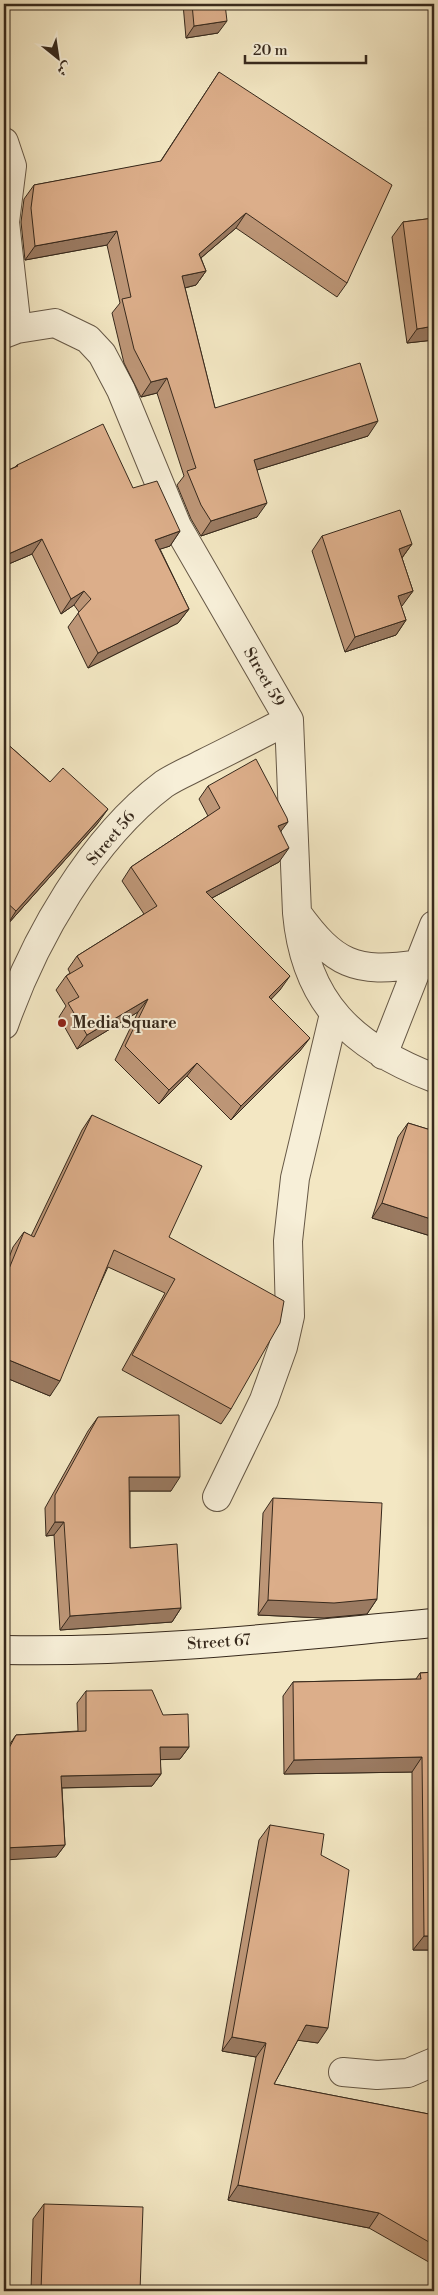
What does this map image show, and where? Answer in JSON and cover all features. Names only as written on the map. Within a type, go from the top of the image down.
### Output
[{"type":"street","points":[[4,142],[12,166],[5,222],[10,332]]},
{"type":"street","name":"Street 59","points":[[10,332],[56,323],[88,339],[102,354],[121,390],[177,526],[289,720],[299,941],[312,979],[334,1014],[358,1038],[383,1055],[434,1078]]},
{"type":"street","name":"Street 56","points":[[4,1025],[35,953],[70,891],[113,834],[136,808],[166,783],[289,720]]},
{"type":"street","points":[[297,913],[314,937],[326,949],[345,961],[369,968],[390,968],[418,964]]},
{"type":"street","points":[[383,1055],[434,925]]},
{"type":"street","points":[[217,1496],[264,1400],[283,1347],[290,1316],[288,1240],[294,1178],[334,1014]]},
{"type":"street","name":"Street 67","points":[[4,1650],[69,1651],[225,1642],[434,1623]]},
{"type":"street","points":[[343,2072],[377,2075],[408,2073],[434,2062]]},
{"type":"building","points":[[192,4],[225,4],[227,21],[194,26]]},
{"type":"building","points":[[219,72],[392,185],[347,283],[246,213],[199,254],[206,271],[182,276],[215,408],[360,363],[378,421],[254,460],[267,503],[211,521],[201,505],[187,471],[196,468],[167,378],[151,382],[134,349],[122,299],[131,297],[117,231],[35,246],[31,208],[34,185],[161,161]]},
{"type":"building","points":[[434,218],[434,326],[417,329],[403,222]]},
{"type":"building","points":[[4,244],[6,262],[4,262]]},
{"type":"building","points":[[4,262],[8,282],[4,284]]},
{"type":"building","points":[[103,424],[133,488],[157,481],[180,531],[155,540],[189,609],[98,653],[78,613],[91,599],[84,591],[71,599],[42,539],[4,556],[4,472]]},
{"type":"building","points":[[400,510],[412,544],[399,549],[413,591],[398,596],[406,620],[355,637],[322,536]]},
{"type":"building","points":[[4,741],[50,782],[63,768],[108,809],[16,911],[4,900]]},
{"type":"building","points":[[256,759],[287,818],[288,822],[278,826],[289,848],[206,892],[290,976],[269,997],[310,1038],[241,1106],[197,1063],[169,1090],[125,1046],[148,999],[87,1035],[68,1003],[79,997],[66,976],[83,966],[77,956],[157,906],[131,867],[220,808],[208,786]]},
{"type":"building","points":[[92,1115],[202,1166],[169,1237],[284,1301],[280,1323],[231,1409],[132,1355],[175,1279],[114,1250],[60,1381],[4,1358],[4,1281],[24,1232],[34,1237]]},
{"type":"building","points":[[408,1123],[434,1131],[434,1220],[382,1203]]},
{"type":"building","points":[[179,1415],[180,1477],[129,1477],[130,1548],[177,1544],[181,1608],[70,1616],[64,1522],[55,1522],[55,1495],[98,1417]]},
{"type":"building","points":[[273,1498],[382,1503],[377,1599],[334,1603],[268,1600]]},
{"type":"building","points":[[434,1672],[434,1936],[424,1936],[422,1757],[294,1760],[293,1682],[421,1679],[420,1673]]},
{"type":"building","points":[[152,1690],[163,1715],[188,1714],[189,1747],[160,1747],[161,1774],[61,1776],[65,1845],[4,1848],[4,1748],[9,1748],[16,1735],[86,1731],[86,1691]]},
{"type":"building","points":[[270,1825],[324,1834],[321,1855],[349,1870],[328,2028],[306,2025],[274,2084],[434,2115],[434,2245],[379,2213],[238,2185],[266,2043],[232,2037]]},
{"type":"building","points":[[4,2140],[6,2141],[4,2164]]},
{"type":"building","points":[[44,2204],[143,2207],[140,2291],[41,2291]]},
{"type":"place","name":"Media Square","points":[[62,1023]]}]
